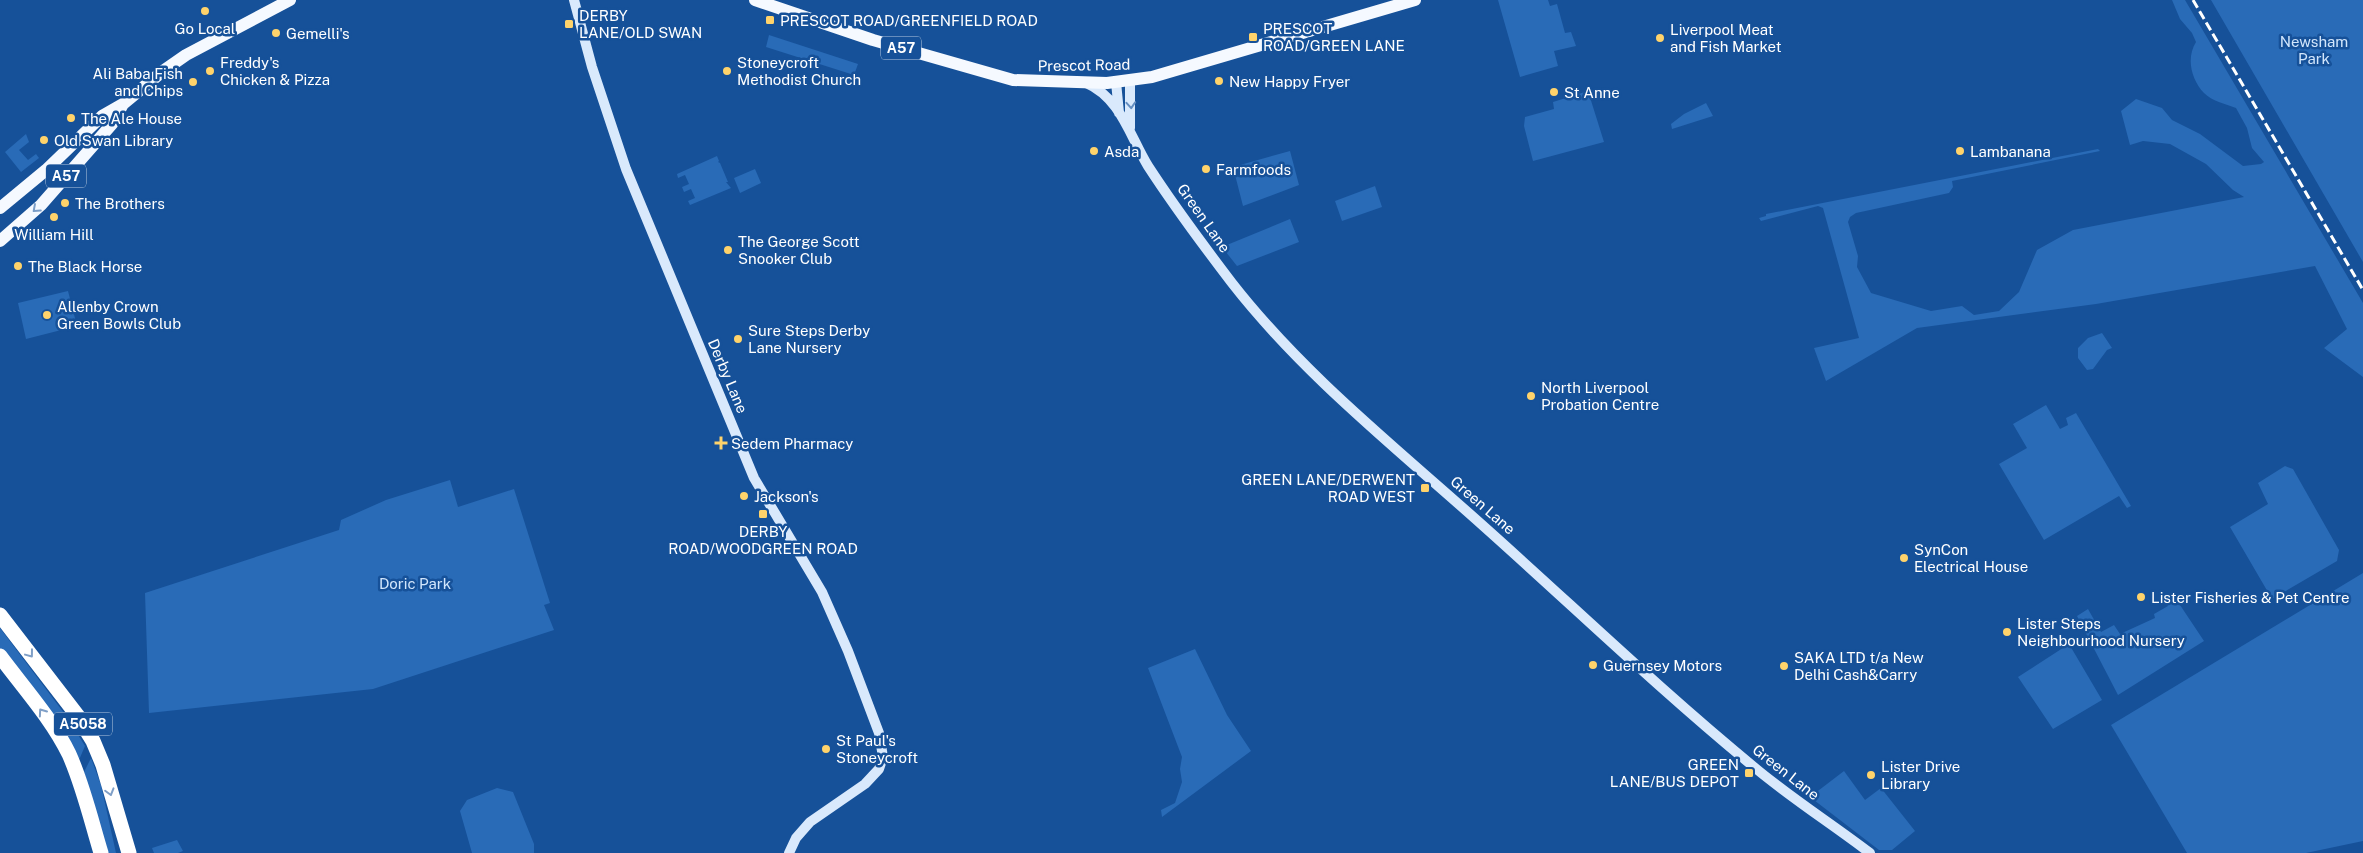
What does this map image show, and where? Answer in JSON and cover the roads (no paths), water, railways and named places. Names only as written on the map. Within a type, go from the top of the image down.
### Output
[{"type":"highway","name":"A5058","points":[[0,615],[77,715],[93,742],[103,765],[129,853]]},
{"type":"highway","name":"A5058","points":[[0,656],[42,712],[68,752],[78,774],[101,853]]},
{"type":"main road","name":"A57","points":[[0,208],[46,170],[102,116],[123,104],[158,74],[186,55],[290,0]]},
{"type":"main road","name":"Prescot Road","points":[[755,0],[873,40],[1004,78],[1049,83],[1130,82],[1221,58],[1415,0]]},
{"type":"main road","name":"Derby Lane","points":[[575,2],[592,67],[626,169],[754,478],[822,592],[848,651],[879,733],[883,756],[879,769],[865,784],[810,822],[796,838],[789,853]]},
{"type":"main road","name":"Green Lane","points":[[1116,82],[1120,114],[1130,128],[1147,163],[1201,243],[1262,322],[1285,346],[1344,402],[1673,697],[1755,768],[1870,853]]},
{"type":"main road","name":"Green Lane","points":[[1130,82],[1130,128]]},
{"type":"main road","points":[[1086,83],[1102,94],[1120,114]]},
{"type":"main road","name":"A57","points":[[0,241],[41,205],[112,124],[123,104]]},
{"type":"railway","points":[[2193,0],[2363,290]]},
{"type":"place","name":"Go Local","points":[[205,11]]},
{"type":"place","name":"PRESCOT ROAD/GREENFIELD ROAD","points":[[770,20]]},
{"type":"place","name":"DERBY LANE/OLD SWAN","points":[[569,24]]},
{"type":"place","name":"Gemelli's","points":[[276,33]]},
{"type":"place","name":"PRESCOT ROAD/GREEN LANE","points":[[1253,37]]},
{"type":"place","name":"Liverpool Meat and Fish Market","points":[[1660,38]]},
{"type":"place","name":"Freddy's Chicken & Pizza","points":[[210,71]]},
{"type":"place","name":"Stoneycroft Methodist Church","points":[[727,71]]},
{"type":"place","name":"New Happy Fryer","points":[[1219,81]]},
{"type":"place","name":"Ali Baba Fish and Chips","points":[[193,82]]},
{"type":"place","name":"St Anne","points":[[1554,92]]},
{"type":"place","name":"The Ale House","points":[[71,118]]},
{"type":"place","name":"Old Swan Library","points":[[44,140]]},
{"type":"place","name":"Asda","points":[[1094,151]]},
{"type":"place","name":"Lambanana","points":[[1960,151]]},
{"type":"place","name":"Farmfoods","points":[[1206,169]]},
{"type":"place","name":"The Brothers","points":[[65,203]]},
{"type":"place","name":"William Hill","points":[[54,217]]},
{"type":"place","name":"The George Scott Snooker Club","points":[[728,250]]},
{"type":"place","name":"The Black Horse","points":[[18,266]]},
{"type":"place","name":"Allenby Crown Green Bowls Club","points":[[47,315]]},
{"type":"place","name":"Sure Steps Derby Lane Nursery","points":[[738,339]]},
{"type":"place","name":"North Liverpool Probation Centre","points":[[1531,396]]},
{"type":"place","name":"Sedem Pharmacy","points":[[721,443]]},
{"type":"place","name":"GREEN LANE/DERWENT ROAD WEST","points":[[1425,488]]},
{"type":"place","name":"Jackson's","points":[[744,496]]},
{"type":"place","name":"DERBY ROAD/WOODGREEN ROAD","points":[[763,514]]},
{"type":"place","name":"SynCon Electrical House","points":[[1904,558]]},
{"type":"place","name":"Lister Fisheries & Pet Centre","points":[[2141,597]]},
{"type":"place","name":"Lister Steps Neighbourhood Nursery","points":[[2007,632]]},
{"type":"place","name":"Guernsey Motors","points":[[1593,665]]},
{"type":"place","name":"SAKA LTD t/a New Delhi Cash&Carry","points":[[1784,666]]},
{"type":"place","name":"St Paul's Stoneycroft","points":[[826,749]]},
{"type":"place","name":"GREEN LANE/BUS DEPOT","points":[[1749,773]]},
{"type":"place","name":"Lister Drive Library","points":[[1871,775]]},
{"type":"park label","name":"Newsham Park","points":[[2314,50]]},
{"type":"park label","name":"Doric Park","points":[[415,583]]}]
